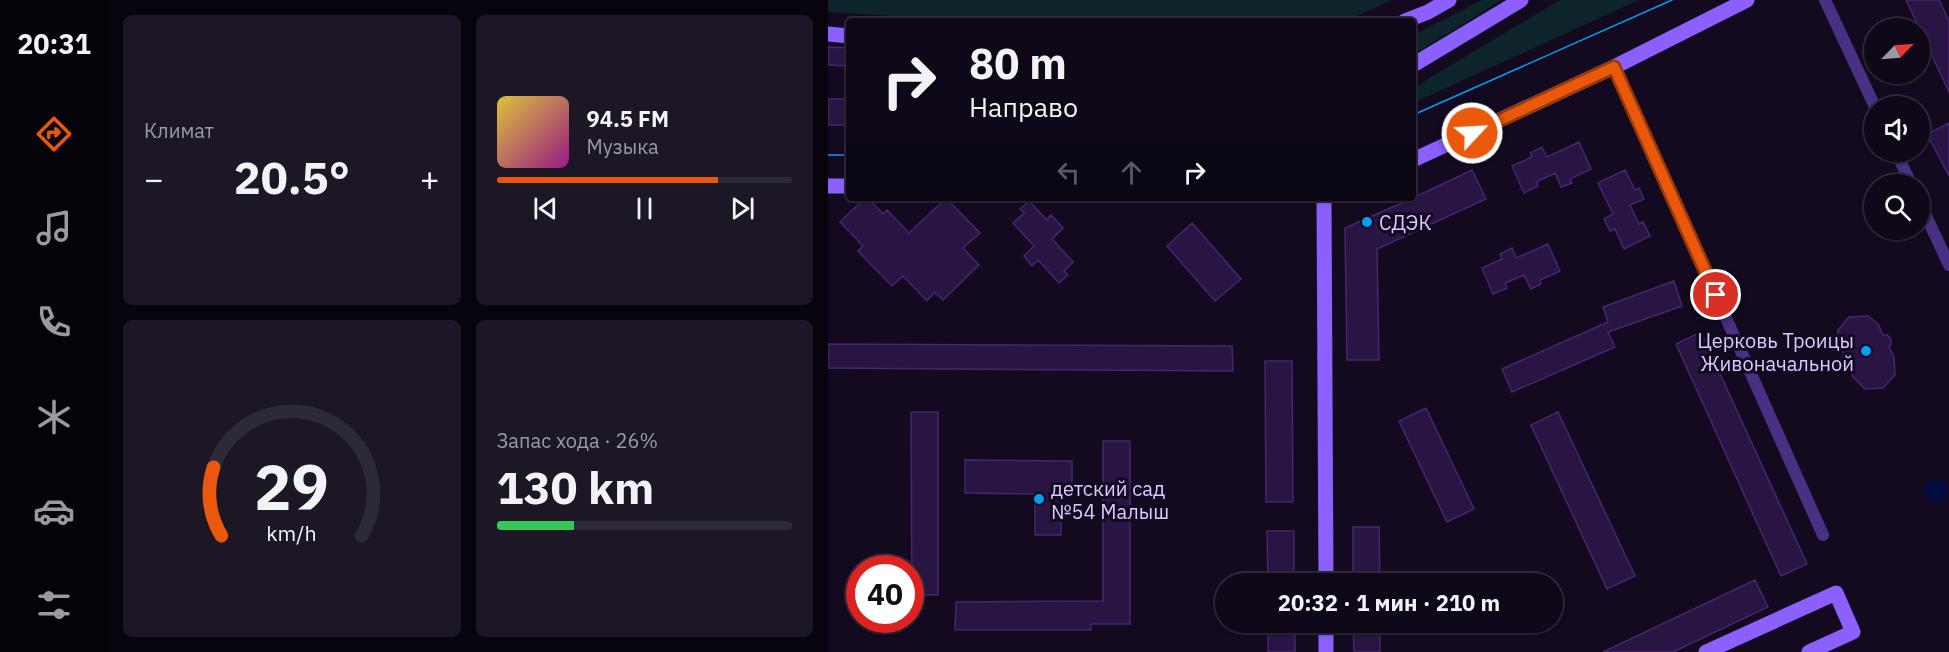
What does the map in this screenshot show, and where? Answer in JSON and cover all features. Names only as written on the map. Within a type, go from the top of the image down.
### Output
[{"type":"street","points":[[1413,18],[1449,0]]},
{"type":"street","points":[[1416,63],[1521,0]]},
{"type":"street","points":[[1416,159],[1614,67],[1747,0]]},
{"type":"street","points":[[1825,0],[1870,96]]},
{"type":"street","points":[[828,33],[846,36]]},
{"type":"street","points":[[1614,67],[1823,535]]},
{"type":"street","points":[[828,186],[846,186]]},
{"type":"street","points":[[1324,201],[1326,573]]},
{"type":"street","points":[[1930,224],[1949,265]]},
{"type":"street","points":[[1706,652],[1836,593],[1853,632],[1809,652]]},
{"type":"street","points":[[1326,633],[1326,652]]},
{"type":"green space","points":[[828,0],[1392,0],[1352,18],[921,18],[828,12]]},
{"type":"green space","points":[[1482,0],[1502,0],[1416,53],[1416,33]]},
{"type":"green space","points":[[1560,0],[1639,0],[1416,102],[1416,86]]},
{"type":"shaded area","points":[[1931,479],[1941,479],[1948,486],[1948,496],[1941,503],[1931,503],[1924,496],[1924,486]]},
{"type":"building","points":[[1906,0],[1939,0],[1949,21],[1949,92],[1930,51],[1930,18],[1914,18]]},
{"type":"building","points":[[828,47],[846,48],[846,66],[828,65]]},
{"type":"building","points":[[828,99],[846,99],[846,125],[828,125]]},
{"type":"building","points":[[1949,123],[1949,176],[1930,140],[1930,132]]},
{"type":"building","points":[[1579,142],[1591,169],[1570,179],[1572,183],[1561,187],[1555,173],[1536,182],[1538,186],[1524,193],[1512,166],[1532,157],[1530,153],[1542,147],[1547,157]]},
{"type":"building","points":[[1472,170],[1486,199],[1377,249],[1379,360],[1347,360],[1345,228],[1406,201],[1416,201],[1416,197]]},
{"type":"building","points":[[1625,170],[1635,190],[1639,188],[1644,199],[1630,205],[1639,224],[1643,222],[1650,236],[1624,249],[1615,229],[1610,231],[1604,219],[1613,214],[1598,183]]},
{"type":"building","points":[[862,201],[871,201],[883,214],[887,210],[909,233],[943,201],[949,201],[980,233],[963,248],[979,265],[943,300],[935,292],[927,301],[903,276],[892,286],[858,251],[863,246],[840,222]]},
{"type":"building","points":[[1029,201],[1047,220],[1051,215],[1063,228],[1052,239],[1073,262],[1064,271],[1068,275],[1059,283],[1038,260],[1032,266],[1024,256],[1034,246],[1013,223],[1024,213],[1020,209]]},
{"type":"building","points":[[1192,223],[1241,279],[1215,301],[1167,246]]},
{"type":"building","points":[[1548,244],[1560,271],[1540,280],[1541,284],[1531,289],[1524,275],[1505,283],[1507,288],[1493,294],[1482,268],[1502,259],[1500,254],[1512,248],[1516,258]]},
{"type":"building","points":[[1674,281],[1682,306],[1608,332],[1615,347],[1512,392],[1502,369],[1608,322],[1603,307]]},
{"type":"building","name":"Церковь Троицы Живоначальной","points":[[1868,316],[1878,324],[1883,335],[1891,339],[1889,347],[1894,357],[1895,375],[1883,388],[1865,389],[1853,377],[1848,366],[1841,362],[1843,354],[1837,340],[1838,330],[1849,317]]},
{"type":"building","points":[[1701,332],[1807,564],[1781,576],[1676,344]]},
{"type":"building","points":[[828,344],[1232,346],[1233,371],[828,368]]},
{"type":"building","points":[[1265,361],[1292,361],[1293,502],[1266,502]]},
{"type":"building","points":[[1426,408],[1474,509],[1447,522],[1399,421]]},
{"type":"building","points":[[911,412],[938,412],[938,595],[924,595],[924,555],[912,555]]},
{"type":"building","points":[[1558,412],[1635,576],[1607,589],[1531,425]]},
{"type":"building","points":[[1103,441],[1130,441],[1130,624],[1091,624],[1091,630],[955,630],[956,602],[1103,601]]},
{"type":"building","name":"детский сад №54 Малыш","points":[[965,460],[1072,461],[1072,490],[1061,490],[1061,535],[1035,535],[1035,494],[965,493]]},
{"type":"building","points":[[1353,527],[1379,527],[1380,573],[1353,573]]},
{"type":"building","points":[[1267,531],[1294,531],[1294,573],[1268,573]]},
{"type":"building","points":[[1755,580],[1768,607],[1673,652],[1603,652]]},
{"type":"building","points":[[1268,633],[1295,633],[1295,652],[1268,652]]},
{"type":"building","points":[[1353,633],[1380,633],[1380,652],[1354,652]]},
{"type":"tram line","points":[[1416,114],[1672,0]]},
{"type":"tram line","points":[[828,155],[846,155]]},
{"type":"place","name":"СДЭК","points":[[1367,222]]},
{"type":"place","name":"Церковь Троицы Живоначальной","points":[[1866,351]]},
{"type":"place","name":"детский сад №54 Малыш","points":[[1039,499]]},
{"type":"route","points":[[1472,133],[1614,67],[1716,295]]}]
